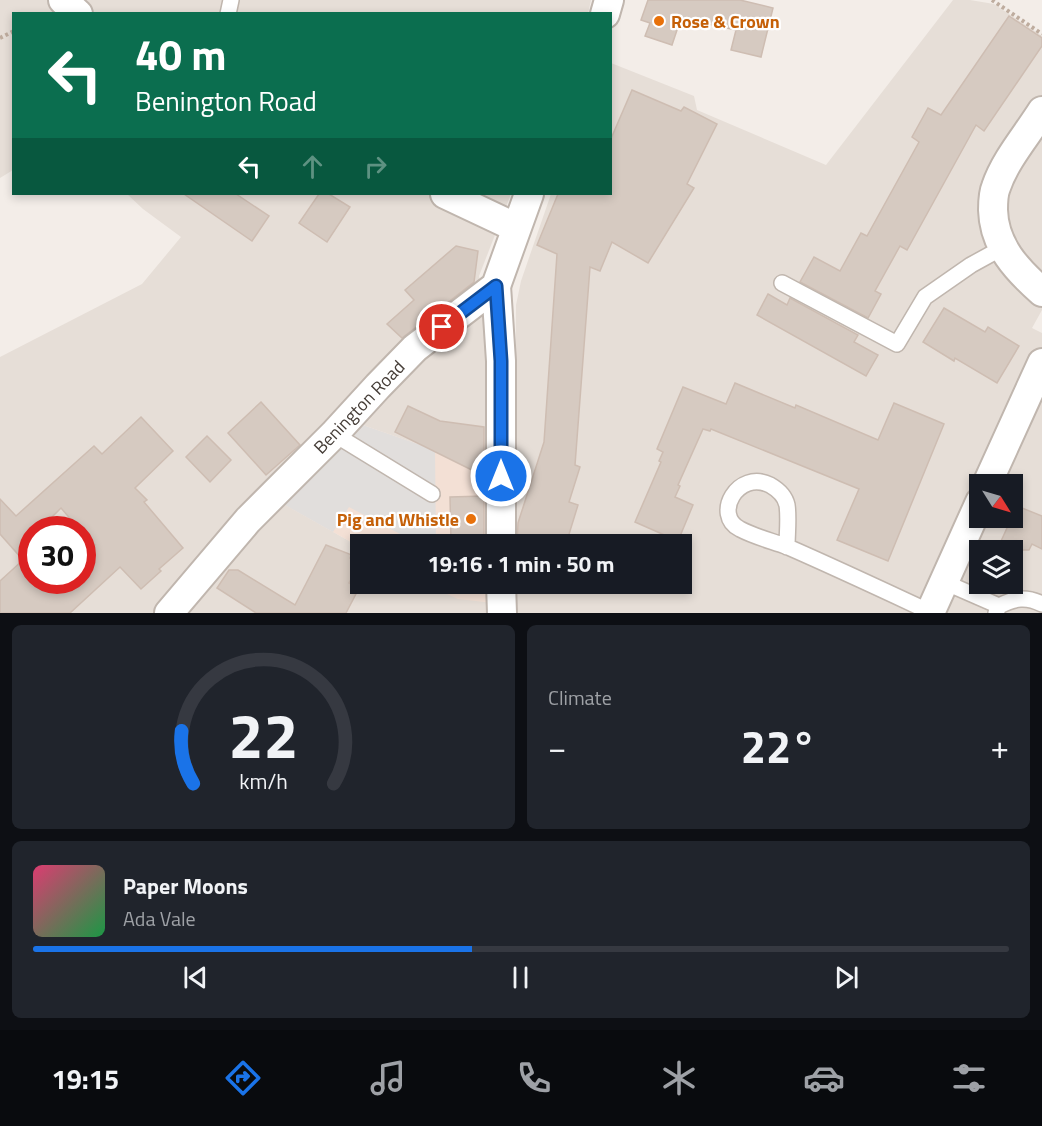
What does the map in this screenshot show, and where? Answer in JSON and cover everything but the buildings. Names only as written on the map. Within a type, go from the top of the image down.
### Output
[{"type":"street","points":[[63,0],[76,12]]},
{"type":"street","points":[[1042,111],[1000,176],[994,190],[994,221],[1002,248],[1010,260],[1042,292]]},
{"type":"street","points":[[447,195],[515,227]]},
{"type":"street","points":[[501,534],[501,361],[496,286],[515,227],[529,195]]},
{"type":"street","name":"Benington Road","points":[[169,613],[248,520],[415,348],[496,286]]},
{"type":"street","points":[[992,474],[1042,363]]},
{"type":"street","points":[[930,612],[969,526]]},
{"type":"street","points":[[501,594],[502,613]]},
{"type":"lane","points":[[782,283],[897,344],[925,297],[971,265],[1002,248]]},
{"type":"lane","points":[[334,434],[432,494]]},
{"type":"lane","points":[[787,547],[787,504],[778,489],[764,482],[751,481],[738,488],[728,509],[730,519],[738,528],[787,547],[930,612]]},
{"type":"lane","points":[[944,582],[997,609],[1021,598],[1030,598],[1042,604]]},
{"type":"path","points":[[992,0],[1042,34]]},
{"type":"shaded area","points":[[0,0],[591,0],[588,12],[12,12],[12,171],[0,178]]},
{"type":"shaded area","points":[[953,0],[994,4],[1042,36],[1042,310],[1032,328],[1042,333],[1042,613],[516,613],[516,594],[692,594],[692,534],[515,534],[516,305],[521,281],[551,195],[612,195],[612,63],[694,96],[697,110],[826,165]]},
{"type":"shaded area","points":[[128,195],[511,195],[479,276],[489,340],[489,427],[485,453],[435,450],[357,423],[262,492],[350,541],[350,594],[456,594],[493,603],[492,613],[0,613],[0,357],[142,284],[181,237]]},
{"type":"shaded area","points":[[357,423],[435,450],[485,453],[490,459],[493,534],[350,534],[350,541],[283,504]]},
{"type":"shaded area","points":[[357,423],[435,450],[436,534],[400,534],[349,507],[333,532],[283,504]]},
{"type":"shaded area","points":[[447,594],[493,594],[493,603],[458,599]]},
{"type":"place","name":"Rose & Crown","points":[[659,21]]},
{"type":"place","name":"Pig and Whistle","points":[[471,519]]},
{"type":"route","points":[[442,327],[496,286],[501,361],[501,476]]}]
